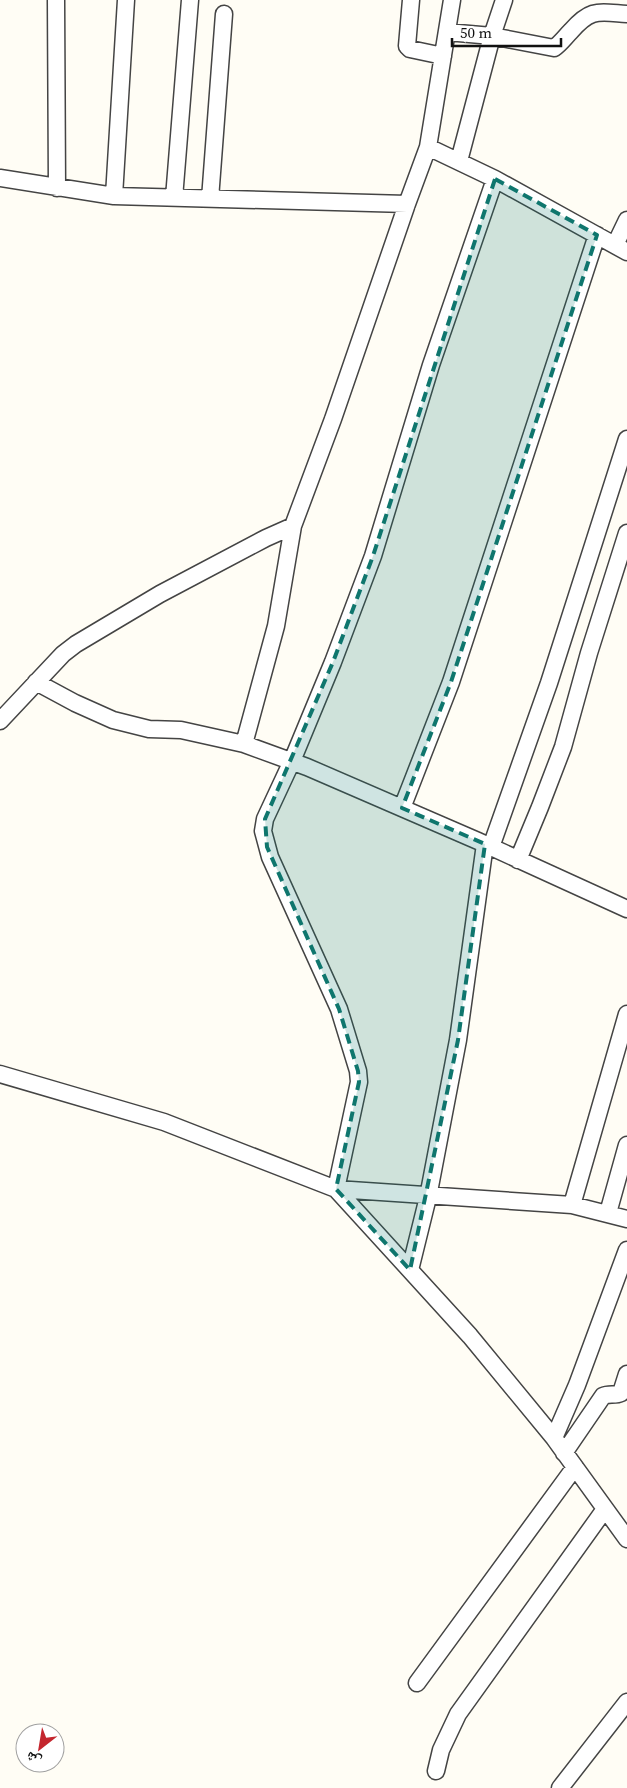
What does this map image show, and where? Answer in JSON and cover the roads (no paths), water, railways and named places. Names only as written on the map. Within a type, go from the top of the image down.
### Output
[{"type":"street","points":[[56,0],[57,188]]},
{"type":"street","points":[[114,196],[126,0]]},
{"type":"street","points":[[174,198],[190,0]]},
{"type":"street","points":[[412,0],[407,46],[410,49],[443,56]]},
{"type":"street","points":[[244,744],[276,626],[293,526],[333,419],[428,148],[452,0]]},
{"type":"street","points":[[459,161],[492,36],[504,0]]},
{"type":"street","points":[[447,32],[492,36],[554,48],[582,19],[589,15],[598,12],[627,14]]},
{"type":"street","points":[[210,198],[224,14]]},
{"type":"street","points":[[428,148],[495,179],[621,249],[627,220]]},
{"type":"street","points":[[0,178],[114,196],[407,204]]},
{"type":"street","points":[[336,1189],[359,1082],[358,1071],[339,1009],[270,857],[263,832],[265,819],[292,762],[333,662],[373,556],[432,365],[495,179]]},
{"type":"street","points":[[402,808],[451,682],[598,235]]},
{"type":"street","points":[[410,1270],[428,1197],[458,1040],[488,846],[550,682],[627,438]]},
{"type":"street","points":[[0,721],[63,654],[76,644],[160,594],[266,538],[293,526]]},
{"type":"street","points":[[518,860],[563,747],[589,654],[627,533]]},
{"type":"street","points":[[36,682],[75,703],[121,723],[149,730],[181,730],[244,744],[292,762],[627,907]]},
{"type":"street","points":[[572,1205],[627,1014]]},
{"type":"street","points":[[0,1074],[164,1122],[336,1189],[428,1197],[572,1205],[627,1219]]},
{"type":"street","points":[[608,1213],[627,1144]]},
{"type":"street","points":[[336,1189],[470,1336],[554,1438],[627,1540]]},
{"type":"street","points":[[554,1438],[577,1385],[627,1250]]},
{"type":"street","points":[[564,1453],[603,1396],[621,1393],[627,1374]]},
{"type":"street","points":[[417,1683],[575,1467]]},
{"type":"street","points":[[436,1771],[441,1750],[458,1714],[605,1509]]},
{"type":"street","points":[[560,1788],[627,1702]]}]
